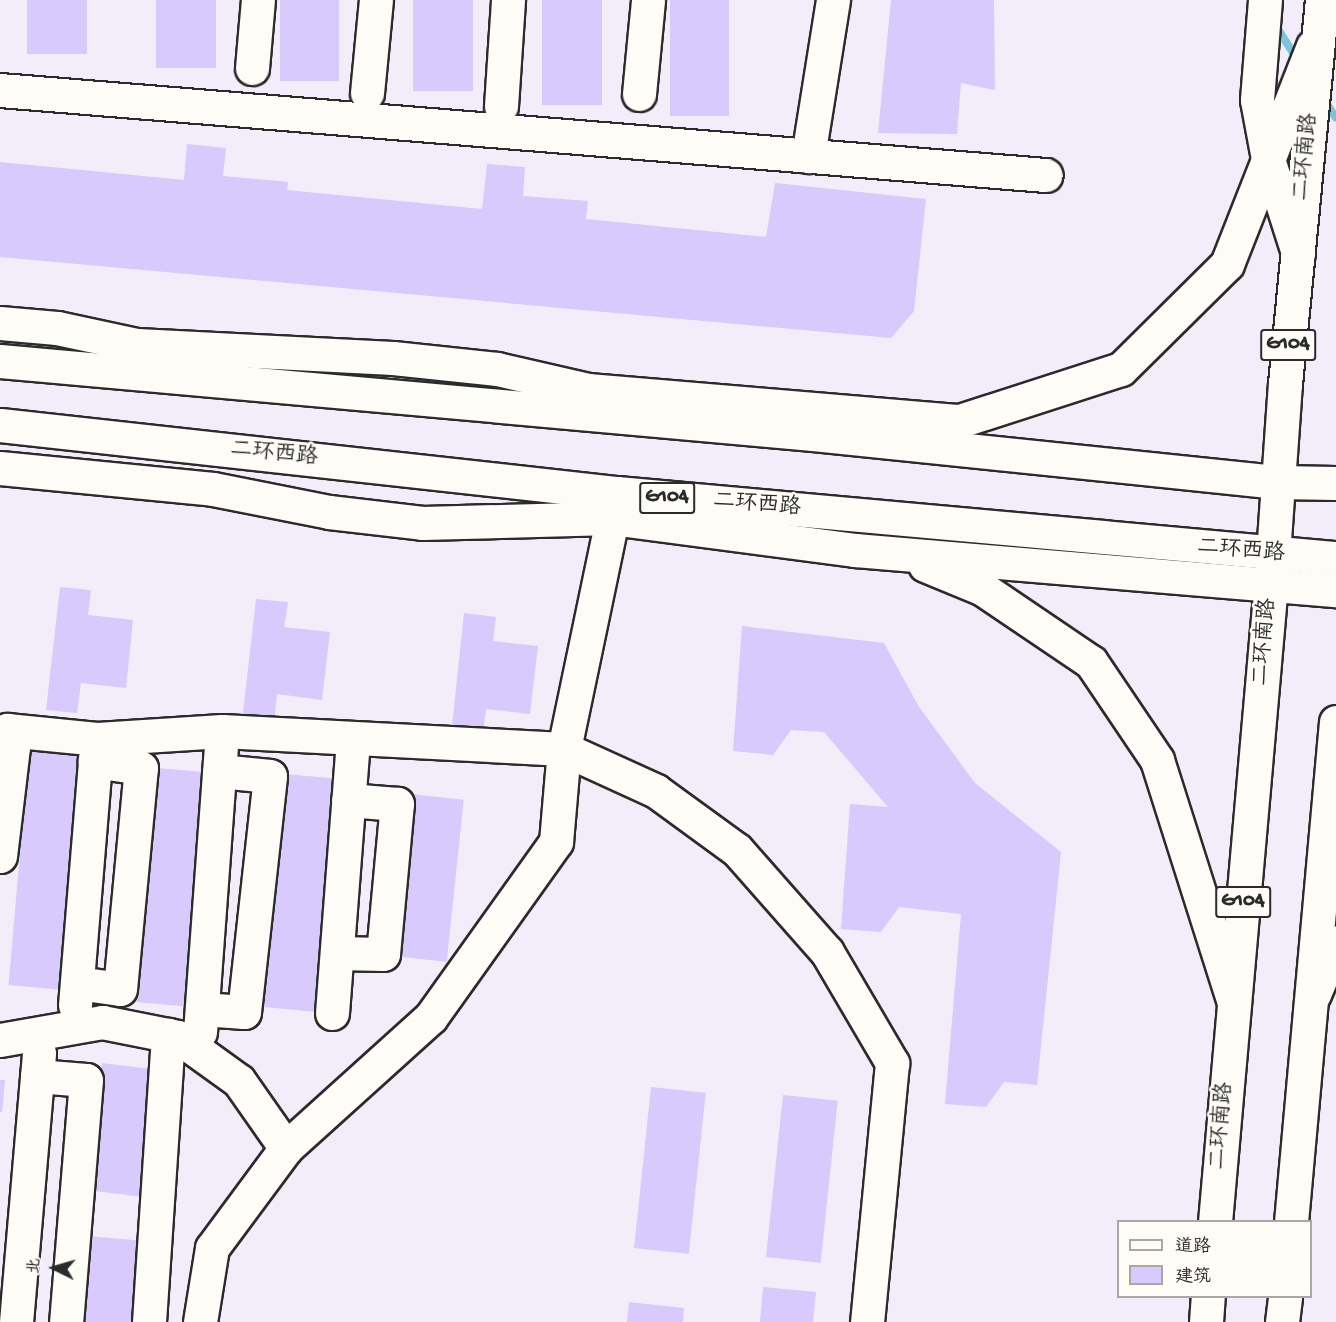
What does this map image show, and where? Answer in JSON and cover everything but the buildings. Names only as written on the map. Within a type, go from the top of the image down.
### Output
[{"type":"main road","points":[[252,68],[258,0]]},
{"type":"main road","points":[[367,93],[376,0]]},
{"type":"main road","points":[[501,106],[508,0]]},
{"type":"main road","points":[[639,94],[648,0]]},
{"type":"main road","points":[[808,156],[833,0]]},
{"type":"main road","points":[[1264,16],[1257,100],[1268,159],[1298,253]]},
{"type":"main road","name":"二环南路","points":[[1215,1220],[1272,569],[1276,482],[1298,253],[1304,97],[1317,35]]},
{"type":"main road","points":[[0,90],[1046,175]]},
{"type":"main road","points":[[888,444],[1121,369],[1227,264],[1268,159],[1304,97]]},
{"type":"main road","points":[[0,323],[57,328],[137,345],[393,358],[498,369],[588,390],[960,421]]},
{"type":"main road","points":[[0,361],[813,434],[888,444],[1276,482],[1336,483]]},
{"type":"main road","name":"二环西路","points":[[0,425],[615,506],[1272,569],[1336,558]]},
{"type":"main road","points":[[0,468],[213,489],[329,512],[422,523],[615,506],[895,553],[1272,569],[1336,590]]},
{"type":"main road","points":[[200,1322],[212,1248],[286,1149],[431,1017],[556,842],[564,749],[615,506]]},
{"type":"main road","points":[[895,553],[983,589],[1091,662],[1157,760],[1234,1004]]},
{"type":"main road","points":[[1291,1220],[1336,722]]},
{"type":"main road","points":[[96,750],[222,731],[564,749],[656,791],[736,850],[827,952],[892,1063],[867,1322]]},
{"type":"main road","points":[[198,1051],[212,891],[222,731]]},
{"type":"main road","points":[[3,732],[96,750],[141,768],[120,989],[77,983]]},
{"type":"main road","points":[[1,842],[13,747],[3,732]]},
{"type":"main road","points":[[332,1012],[353,739]]},
{"type":"main road","points":[[73,1028],[96,750]]},
{"type":"main road","points":[[202,1009],[244,1012],[270,776],[219,771]]},
{"type":"main road","points":[[337,953],[383,954],[397,804],[348,800]]},
{"type":"main road","points":[[86,877],[131,880]]},
{"type":"main road","points":[[212,891],[256,893]]},
{"type":"main road","points":[[1311,1001],[1336,942]]},
{"type":"main road","points":[[0,1040],[102,1022],[178,1037],[239,1081],[286,1149]]},
{"type":"main road","points":[[16,1322],[41,1033]]},
{"type":"main road","points":[[149,1322],[168,1035]]},
{"type":"main road","points":[[37,1076],[86,1080],[66,1322]]},
{"type":"main road","points":[[21,1267],[70,1270]]},
{"type":"main road","points":[[1206,1322],[1208,1298]]},
{"type":"main road","points":[[1282,1322],[1285,1298]]},
{"type":"waterway","points":[[1274,23],[1297,59]]},
{"type":"waterway","points":[[1324,99],[1336,118]]}]
